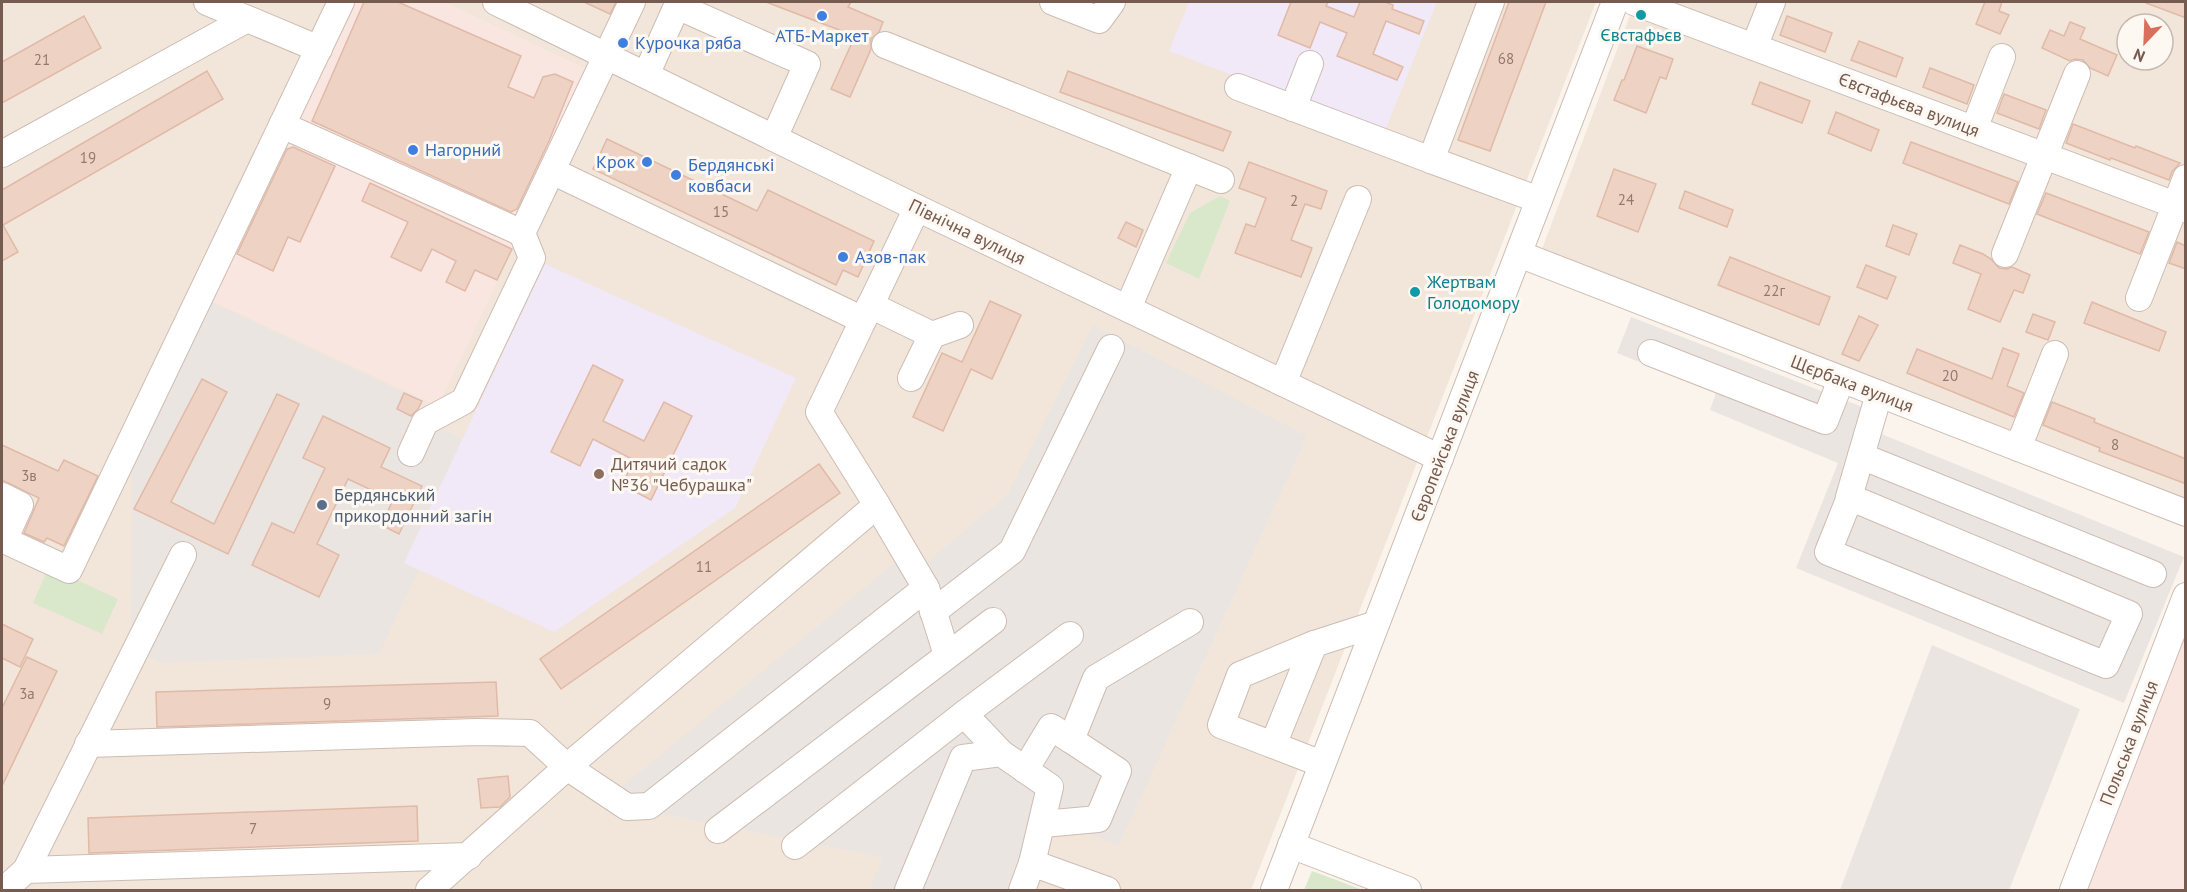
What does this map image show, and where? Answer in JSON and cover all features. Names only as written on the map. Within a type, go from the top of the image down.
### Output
[{"type":"street","points":[[207,2],[319,49]]},
{"type":"street","points":[[11,500],[4,540],[69,570],[341,2]]},
{"type":"street","points":[[522,233],[632,2]]},
{"type":"street","points":[[1053,2],[1099,20],[1112,2]]},
{"type":"street","points":[[1431,160],[1491,2]]},
{"type":"street","name":"Європейська вулиця","points":[[1274,891],[1616,2]]},
{"type":"street","name":"Євстафьєва вулиця","points":[[1634,2],[2180,207]]},
{"type":"street","points":[[1754,47],[1772,2]]},
{"type":"street","name":"Північна вулиця","points":[[503,3],[917,208],[1440,458]]},
{"type":"street","points":[[646,75],[677,6],[807,64],[774,138]]},
{"type":"street","points":[[2,154],[247,19]]},
{"type":"street","points":[[885,45],[1221,180]]},
{"type":"street","points":[[1974,129],[2002,57]]},
{"type":"street","points":[[1293,108],[1310,64]]},
{"type":"street","points":[[2005,254],[2078,74]]},
{"type":"street","points":[[1238,87],[1539,200]]},
{"type":"street","points":[[282,125],[522,233],[532,258],[464,400],[425,422],[411,453]]},
{"type":"street","points":[[1128,308],[1189,167]]},
{"type":"street","points":[[552,171],[866,312],[932,335],[960,325]]},
{"type":"street","points":[[2139,298],[2180,207],[2186,178]]},
{"type":"street","points":[[1283,383],[1358,199]]},
{"type":"street","points":[[917,208],[819,412],[877,505],[929,600],[947,655]]},
{"type":"street","name":"Щєрбака вулиця","points":[[1519,254],[2186,513]]},
{"type":"street","points":[[912,378],[932,335]]},
{"type":"street","points":[[88,744],[477,732],[530,733],[567,767],[627,807],[649,806],[929,600],[1012,551],[1110,348]]},
{"type":"street","points":[[1651,353],[1825,422],[1841,380]]},
{"type":"street","points":[[2018,448],[2055,354]]},
{"type":"street","points":[[1849,497],[2129,614],[2106,665],[1828,552],[1849,497],[1879,394]]},
{"type":"street","points":[[1861,456],[2153,574]]},
{"type":"street","points":[[429,891],[567,767],[877,505]]},
{"type":"street","points":[[4,891],[26,870],[183,555]]},
{"type":"street","name":"Польська вулиця","points":[[2073,891],[2180,627],[2186,596]]},
{"type":"street","points":[[718,830],[993,621]]},
{"type":"street","points":[[1071,740],[1096,678],[1190,622]]},
{"type":"street","points":[[1322,764],[1221,725],[1240,675],[1314,644],[1376,624]]},
{"type":"street","points":[[795,846],[964,714],[1070,635]]},
{"type":"street","points":[[1273,745],[1314,644]]},
{"type":"street","points":[[964,714],[1001,753],[1050,788],[1043,824],[1022,891]]},
{"type":"street","points":[[1025,770],[1050,727],[1118,771],[1098,819],[1043,824]]},
{"type":"street","points":[[908,891],[963,758],[1001,753]]},
{"type":"street","points":[[1291,845],[1373,884],[1408,891]]},
{"type":"street","points":[[26,870],[469,856]]},
{"type":"street","points":[[1032,863],[1107,891]]},
{"type":"shaded area","points":[[2,2],[1596,2],[1251,890],[2,890]]},
{"type":"shaded area","name":"Нагорний","points":[[347,2],[445,2],[586,69],[511,231],[516,242],[438,406],[208,299]]},
{"type":"shaded area","points":[[1189,2],[1437,2],[1384,133],[1169,51]]},
{"type":"shaded area","points":[[1635,2],[2185,2],[2185,510],[1539,257]]},
{"type":"shaded area","name":"Дитячий садок №36 \"Чебурашка\"","points":[[545,264],[796,378],[735,508],[554,632],[404,563]]},
{"type":"shaded area","points":[[207,300],[422,401],[415,417],[463,439],[404,563],[419,570],[379,654],[161,663],[131,649],[132,458]]},
{"type":"shaded area","points":[[1631,317],[1860,406],[1879,433],[2184,557],[2124,703],[1796,568],[1838,463],[1710,410],[1716,393],[1617,353]]},
{"type":"shaded area","points":[[1093,325],[1307,436],[1119,845],[1035,817],[1006,890],[870,890],[882,857],[642,810],[614,793],[892,565],[926,563],[1007,495]]},
{"type":"shaded area","points":[[2185,626],[2185,890],[2085,890]]},
{"type":"shaded area","points":[[1932,645],[2080,709],[2009,890],[1840,890]]},
{"type":"green space","points":[[1220,196],[1230,201],[1199,279],[1166,263],[1190,213]]},
{"type":"green space","points":[[49,567],[118,599],[102,634],[33,603]]},
{"type":"green space","points":[[1312,871],[1363,890],[1304,890]]},
{"type":"building","points":[[364,2],[398,2],[521,56],[508,87],[534,98],[543,77],[555,74],[573,82],[549,141],[517,209],[511,212],[312,121]]},
{"type":"building","points":[[584,2],[616,2],[610,14]]},
{"type":"building","points":[[766,2],[851,2],[848,7],[883,22],[879,32],[871,39],[871,49],[850,97],[831,89],[855,36]]},
{"type":"building","points":[[1291,2],[1328,2],[1326,6],[1354,17],[1360,2],[1385,2],[1393,5],[1392,9],[1424,21],[1419,34],[1386,21],[1373,54],[1403,67],[1397,80],[1337,56],[1347,33],[1320,22],[1310,48],[1278,35]]},
{"type":"building","points":[[1509,2],[1546,2],[1490,151],[1458,140]]},
{"type":"building","points":[[1985,2],[2002,2],[1999,11],[2009,15],[2000,34],[1976,24]]},
{"type":"building","points":[[2186,2],[2186,18],[2175,12],[2146,3]]},
{"type":"building","points":[[84,16],[101,48],[2,103],[2,62]]},
{"type":"building","points":[[1787,16],[1832,33],[1825,52],[1780,35]]},
{"type":"building","points":[[2070,22],[2085,28],[2080,39],[2115,54],[2108,76],[2090,68],[2083,60],[2070,61],[2042,48],[2050,30],[2064,36]]},
{"type":"building","points":[[1859,41],[1903,58],[1896,77],[1851,60]]},
{"type":"building","points":[[1637,46],[1673,59],[1666,79],[1660,77],[1646,113],[1614,100]]},
{"type":"building","points":[[1930,68],[1974,85],[1967,104],[1923,87]]},
{"type":"building","points":[[207,71],[223,99],[3,225],[18,252],[2,261],[2,190]]},
{"type":"building","points":[[1068,71],[1231,132],[1223,151],[1060,92]]},
{"type":"building","points":[[1760,82],[1810,101],[1802,123],[1752,104]]},
{"type":"building","points":[[2004,94],[2046,110],[2039,129],[1997,113]]},
{"type":"building","points":[[1836,112],[1879,130],[1871,151],[1828,133]]},
{"type":"building","points":[[2073,124],[2180,163],[2172,172],[2169,180],[2111,158],[2110,160],[2066,143]]},
{"type":"building","points":[[607,139],[757,211],[768,190],[874,241],[858,277],[843,270],[836,285],[593,169]]},
{"type":"building","points":[[1911,142],[2018,182],[2009,204],[1903,163]]},
{"type":"building","points":[[293,147],[335,166],[300,242],[288,237],[273,271],[237,254],[287,149]]},
{"type":"building","points":[[1249,162],[1327,191],[1321,209],[1305,204],[1291,240],[1312,248],[1301,277],[1235,253],[1246,224],[1255,227],[1266,198],[1239,188]]},
{"type":"building","points":[[1614,169],[1656,184],[1638,232],[1597,216]]},
{"type":"building","points":[[370,183],[512,249],[497,280],[475,270],[465,291],[446,282],[456,261],[432,249],[421,271],[391,257],[408,222],[362,201]]},
{"type":"building","points":[[1685,191],[1733,210],[1727,227],[1679,208]]},
{"type":"building","points":[[2046,193],[2149,232],[2140,254],[2037,214]]},
{"type":"building","points":[[1126,222],[1143,230],[1136,247],[1118,238]]},
{"type":"building","points":[[1893,225],[1917,234],[1909,255],[1886,246]]},
{"type":"building","points":[[2177,242],[2186,246],[2186,269],[2169,263]]},
{"type":"building","points":[[1960,245],[1983,254],[1999,268],[2012,267],[2030,275],[2023,293],[2014,290],[2000,322],[1968,309],[1981,274],[1953,263]]},
{"type":"building","points":[[1730,257],[1830,297],[1819,325],[1718,285]]},
{"type":"building","points":[[1866,265],[1896,277],[1887,299],[1857,287]]},
{"type":"building","points":[[990,301],[1021,315],[992,379],[971,369],[943,431],[913,417],[942,353],[962,362]]},
{"type":"building","points":[[2092,302],[2166,332],[2159,351],[2084,323]]},
{"type":"building","points":[[2033,314],[2055,322],[2048,340],[2026,332]]},
{"type":"building","points":[[1859,316],[1878,325],[1859,361],[1842,354]]},
{"type":"building","points":[[2003,348],[2019,354],[2007,386],[2024,393],[2014,417],[1907,373],[1917,349],[1992,379]]},
{"type":"building","points":[[593,365],[623,380],[603,421],[644,441],[664,402],[692,416],[651,500],[622,485],[634,460],[593,439],[580,466],[551,452]]},
{"type":"building","points":[[202,379],[227,392],[171,502],[214,524],[277,394],[299,404],[228,554],[134,509]]},
{"type":"building","points":[[404,393],[422,401],[411,416],[397,409]]},
{"type":"building","points":[[2052,402],[2095,419],[2094,422],[2186,459],[2186,484],[2099,451],[2100,448],[2043,425]]},
{"type":"building","points":[[323,416],[390,448],[381,467],[422,486],[399,534],[381,525],[393,500],[348,479],[317,544],[339,555],[319,597],[252,565],[272,523],[294,533],[325,468],[303,458]]},
{"type":"building","points":[[2,445],[58,471],[64,460],[98,476],[64,546],[47,538],[44,542],[24,533],[39,498],[2,480]]},
{"type":"building","points":[[819,464],[840,493],[561,689],[540,659]]},
{"type":"building","points":[[2,624],[33,639],[20,667],[2,658]]},
{"type":"building","points":[[27,657],[57,671],[2,786],[2,708]]},
{"type":"building","points":[[496,682],[498,716],[157,727],[156,692]]},
{"type":"building","points":[[508,776],[510,797],[500,807],[481,808],[478,779]]},
{"type":"building","points":[[417,806],[418,841],[89,853],[88,818]]},
{"type":"place","name":"Євстафьєв","points":[[1641,15]]},
{"type":"place","name":"АТБ-Маркет","points":[[822,16]]},
{"type":"place","name":"Курочка ряба","points":[[623,43]]},
{"type":"place","name":"Нагорний","points":[[413,150]]},
{"type":"place","name":"Крок","points":[[647,162]]},
{"type":"place","name":"Бердянські ковбаси","points":[[676,175]]},
{"type":"place","name":"Азов-пак","points":[[843,257]]},
{"type":"place","name":"Жертвам Голодомору","points":[[1415,292]]},
{"type":"place","name":"Дитячий садок №36 \"Чебурашка\"","points":[[599,474]]},
{"type":"place","name":"Бердянський прикордонний загін","points":[[322,505]]}]
